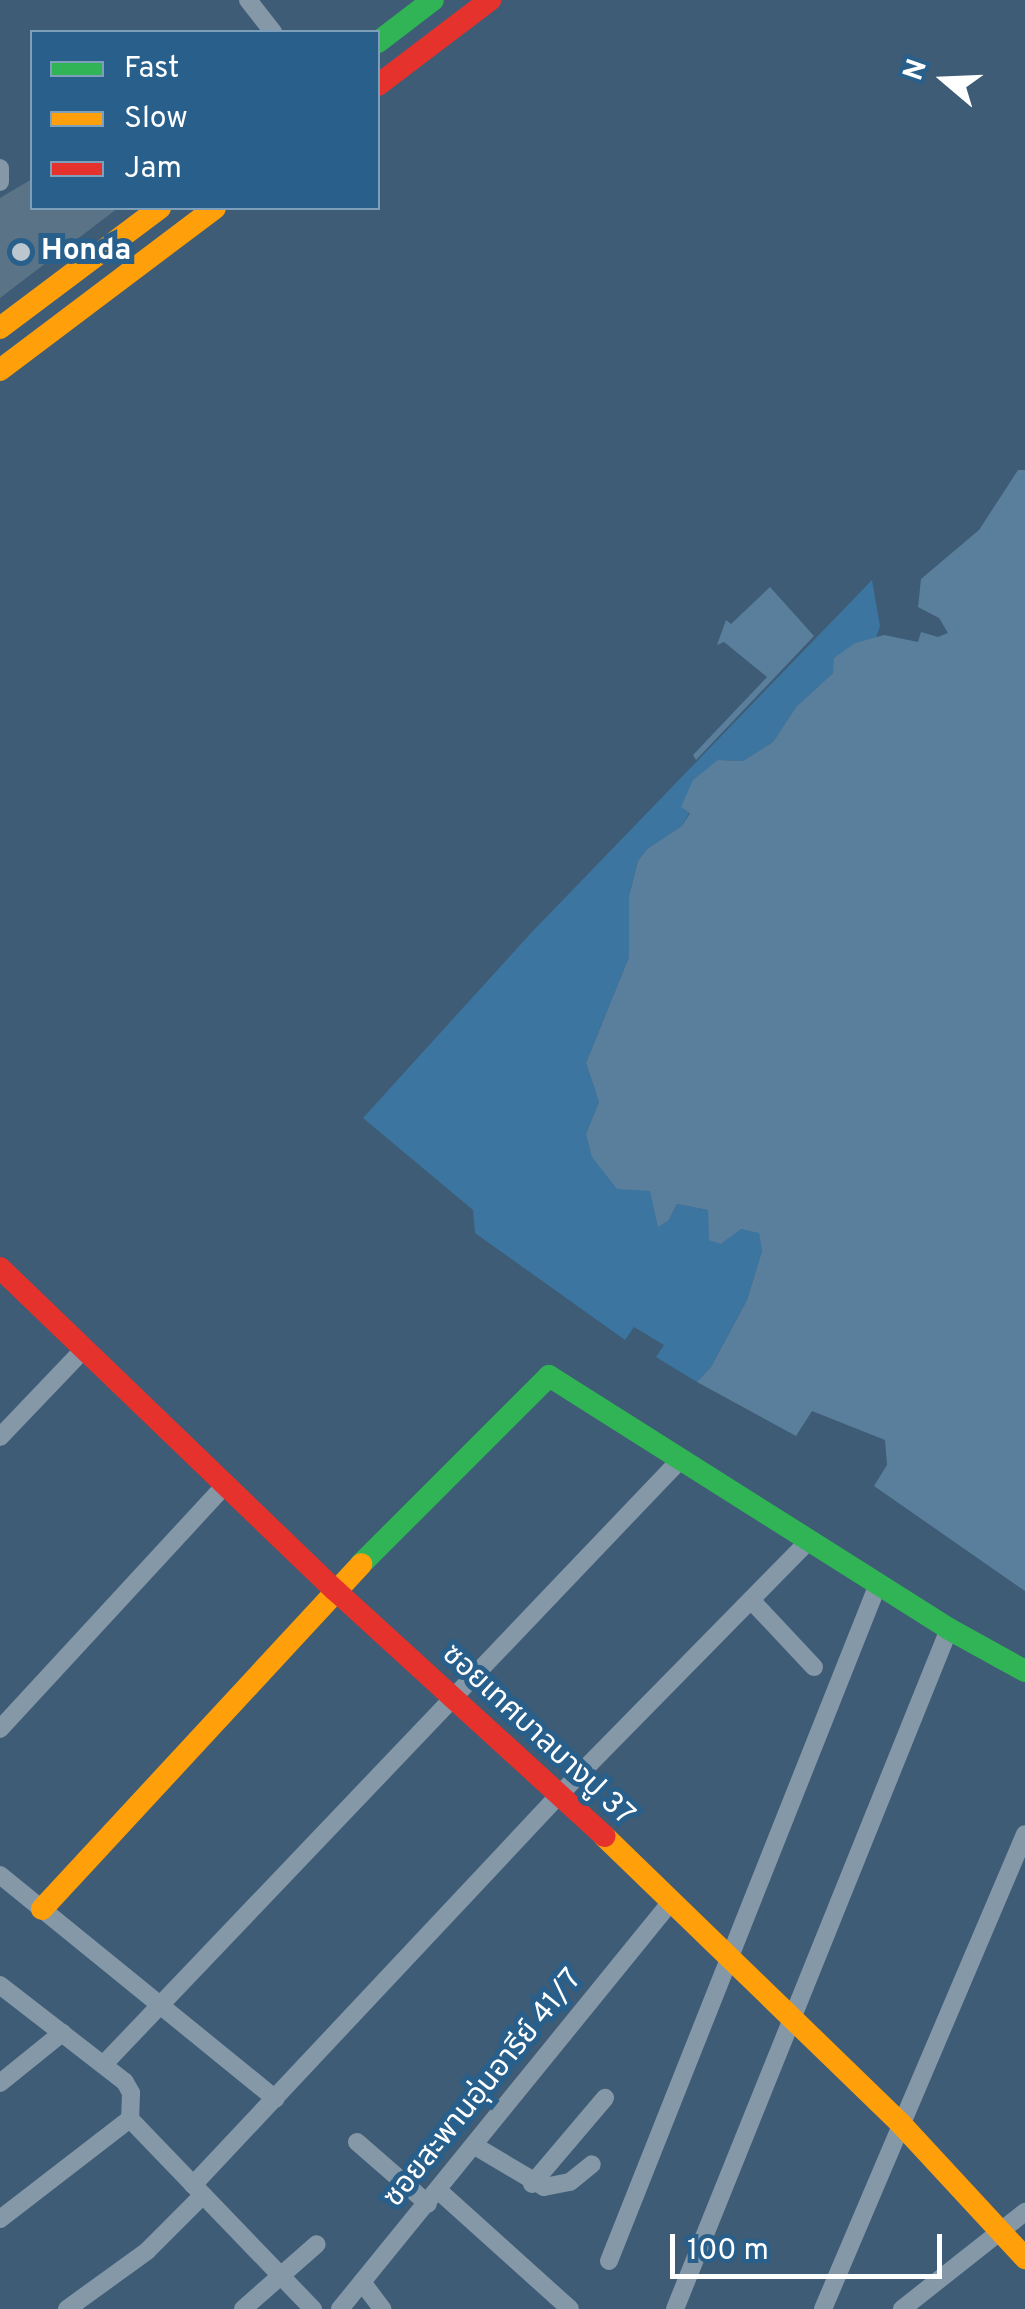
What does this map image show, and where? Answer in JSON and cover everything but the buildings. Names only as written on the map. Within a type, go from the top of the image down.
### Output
[{"type":"street","points":[[248,0],[271,30]]},
{"type":"street","points":[[380,40],[433,0]]},
{"type":"street","points":[[380,83],[490,0]]},
{"type":"street","points":[[0,168],[0,182]]},
{"type":"street","points":[[0,328],[157,210]]},
{"type":"street","points":[[0,370],[212,210]]},
{"type":"street","name":"ซอยเทศบาลบางปู 37","points":[[0,1268],[335,1590],[560,1794],[901,2124],[1025,2258]]},
{"type":"street","points":[[0,1438],[84,1349]]},
{"type":"street","points":[[42,1909],[335,1590],[549,1376],[949,1629],[1025,1671]]},
{"type":"street","points":[[104,2064],[679,1461]]},
{"type":"street","points":[[0,1730],[225,1484]]},
{"type":"street","points":[[67,2309],[147,2251],[276,2099],[560,1794],[809,1541]]},
{"type":"street","points":[[609,2261],[878,1584]]},
{"type":"street","points":[[751,1600],[814,1667]]},
{"type":"street","points":[[674,2309],[949,1629]]},
{"type":"street","points":[[823,2309],[1025,1834]]},
{"type":"street","points":[[0,1876],[161,2002],[276,2099]]},
{"type":"street","name":"ซอยสะพานอุ่นอารีย์ 41/7","points":[[340,2309],[670,1902]]},
{"type":"street","points":[[0,1985],[104,2064],[132,2093],[130,2118],[0,2220]]},
{"type":"street","points":[[0,2083],[62,2034]]},
{"type":"street","points":[[532,2184],[604,2098]]},
{"type":"street","points":[[130,2118],[313,2309]]},
{"type":"street","points":[[358,2142],[433,2197],[570,2309]]},
{"type":"street","points":[[476,2146],[532,2184],[558,2187],[592,2164]]},
{"type":"street","points":[[902,2309],[1025,2212]]},
{"type":"street","points":[[243,2309],[317,2244]]},
{"type":"street","points":[[362,2282],[382,2309]]},
{"type":"shaded area","points":[[1018,470],[1025,470],[1025,1591],[874,1486],[887,1465],[885,1440],[812,1411],[796,1436],[697,1382],[711,1367],[747,1300],[762,1251],[759,1233],[741,1229],[721,1244],[709,1240],[708,1210],[677,1204],[669,1220],[658,1227],[650,1191],[617,1189],[592,1157],[586,1134],[599,1102],[586,1063],[629,957],[629,896],[638,861],[647,849],[682,826],[690,813],[681,807],[693,780],[718,760],[743,761],[773,742],[796,707],[833,673],[834,658],[855,643],[884,635],[918,642],[921,632],[938,637],[948,633],[939,618],[918,607],[921,579],[979,530]]},
{"type":"shaded area","points":[[872,580],[880,626],[876,638],[855,643],[833,673],[796,707],[773,742],[743,761],[718,760],[682,826],[647,849],[638,861],[629,896],[629,957],[586,1063],[599,1102],[586,1134],[650,1191],[656,1210],[669,1220],[677,1204],[708,1210],[721,1244],[740,1229],[759,1232],[762,1251],[747,1300],[711,1367],[697,1382],[656,1357],[664,1345],[634,1327],[625,1340],[475,1233],[473,1210],[363,1118],[531,933]]},
{"type":"shaded area","points":[[770,587],[814,636],[696,760],[693,755],[767,677],[724,642],[717,645],[726,620],[731,624]]},
{"type":"traffic: fast","points":[[380,40],[433,0]]},
{"type":"traffic: fast","points":[[361,1564],[549,1376],[949,1629],[1025,1671]]},
{"type":"traffic: slow","points":[[0,328],[157,210]]},
{"type":"traffic: slow","points":[[0,370],[212,210]]},
{"type":"traffic: slow","points":[[42,1909],[361,1564]]},
{"type":"traffic: slow","points":[[604,1836],[901,2124],[1025,2258]]},
{"type":"traffic: jam","points":[[380,83],[490,0]]},
{"type":"traffic: jam","points":[[0,1268],[335,1590],[604,1836]]},
{"type":"place","name":"Honda","points":[[21,252]]}]
